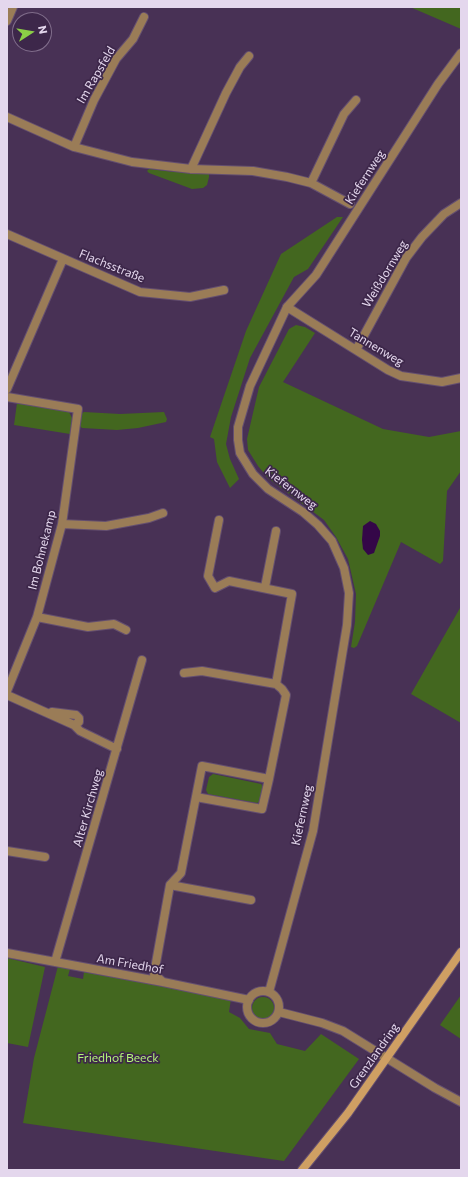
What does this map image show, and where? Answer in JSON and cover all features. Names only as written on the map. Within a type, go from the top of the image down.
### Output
[{"type":"main road","name":"Grenzlandring","points":[[302,1170],[348,1113],[461,952]]},
{"type":"street","points":[[7,22],[13,7]]},
{"type":"street","name":"Im Rapsfeld","points":[[74,147],[98,93],[116,59],[132,39],[144,17]]},
{"type":"street","name":"Kiefernweg","points":[[268,992],[313,831],[349,609],[348,581],[340,556],[332,541],[318,525],[303,512],[261,483],[253,474],[240,453],[238,428],[250,386],[287,307],[316,275],[438,84],[461,53]]},
{"type":"street","points":[[191,169],[226,93],[240,67],[249,56]]},
{"type":"street","points":[[311,183],[344,114],[356,100]]},
{"type":"street","points":[[7,117],[74,147],[132,162],[191,169],[253,171],[311,183],[350,204]]},
{"type":"street","name":"Weißdornweg","points":[[356,350],[406,258],[422,237],[440,219],[461,203]]},
{"type":"street","name":"Flachsstraße","points":[[7,234],[140,292],[190,297],[224,290]]},
{"type":"street","name":"Flachsstraße","points":[[7,389],[63,259]]},
{"type":"street","name":"Tannenweg","points":[[287,307],[388,370],[401,376],[442,382],[461,378]]},
{"type":"street","name":"Im Bohnekamp","points":[[7,396],[78,409],[62,524],[37,617],[7,691]]},
{"type":"street","points":[[62,524],[106,526],[149,518],[163,513]]},
{"type":"street","points":[[219,520],[208,576],[215,588],[229,581],[265,587],[292,594],[276,684]]},
{"type":"street","points":[[265,587],[276,531]]},
{"type":"street","points":[[37,617],[88,627],[114,624],[126,630]]},
{"type":"street","name":"Alter Kirchweg","points":[[55,962],[142,660]]},
{"type":"street","points":[[184,673],[202,671],[276,684],[286,695],[262,809],[196,797]]},
{"type":"street","points":[[7,695],[74,725],[80,731],[117,750]]},
{"type":"street","points":[[164,982],[154,974],[170,885],[181,873],[202,766],[269,779]]},
{"type":"street","points":[[7,851],[45,857]]},
{"type":"street","points":[[170,885],[251,900]]},
{"type":"street","name":"Am Friedhof","points":[[7,953],[164,982],[249,1000]]},
{"type":"street","points":[[257,992],[268,992],[277,998],[279,1012],[270,1022],[256,1022],[252,1019],[247,1010],[249,1000],[257,992]]},
{"type":"street","points":[[279,1012],[336,1028],[461,1102]]},
{"type":"green space","points":[[410,7],[461,7],[461,29]]},
{"type":"green space","points":[[149,169],[175,172],[209,172],[209,177],[207,185],[203,188],[192,189],[149,173],[147,171]]},
{"type":"green space","points":[[337,217],[343,217],[308,269],[294,277],[250,358],[231,417],[226,444],[230,459],[239,479],[230,488],[217,462],[214,439],[210,437],[246,331],[281,254]]},
{"type":"green space","points":[[296,325],[305,327],[315,333],[283,382],[383,429],[429,437],[461,431],[461,471],[447,491],[443,561],[440,564],[401,542],[357,646],[354,648],[351,647],[355,622],[356,594],[348,559],[336,537],[324,520],[268,478],[248,450],[247,439],[259,387],[289,329]]},
{"type":"green space","points":[[17,403],[69,412],[72,418],[70,434],[14,425]]},
{"type":"green space","points":[[84,412],[120,414],[164,412],[167,419],[166,422],[138,428],[117,430],[82,428],[80,426],[80,421],[81,414]]},
{"type":"green space","points":[[461,608],[461,723],[411,694]]},
{"type":"green space","points":[[213,774],[261,784],[263,787],[260,801],[257,803],[208,794],[206,790],[209,777]]},
{"type":"green space","points":[[7,958],[45,967],[28,1047],[7,1043]]},
{"type":"green space","name":"Friedhof Beeck","points":[[58,966],[70,969],[68,976],[83,979],[84,972],[231,999],[229,1012],[240,1018],[249,1029],[270,1033],[277,1044],[305,1051],[321,1034],[359,1059],[284,1161],[23,1123],[34,1058]]},
{"type":"green space","points":[[461,995],[461,1039],[440,1025]]},
{"type":"green space","points":[[263,997],[267,998],[273,1004],[273,1012],[267,1018],[263,1019],[259,1018],[253,1012],[252,1008],[253,1004],[259,998]]},
{"type":"shaded area","points":[[370,521],[376,524],[380,531],[380,536],[374,553],[368,555],[363,549],[362,540],[363,526]]}]
